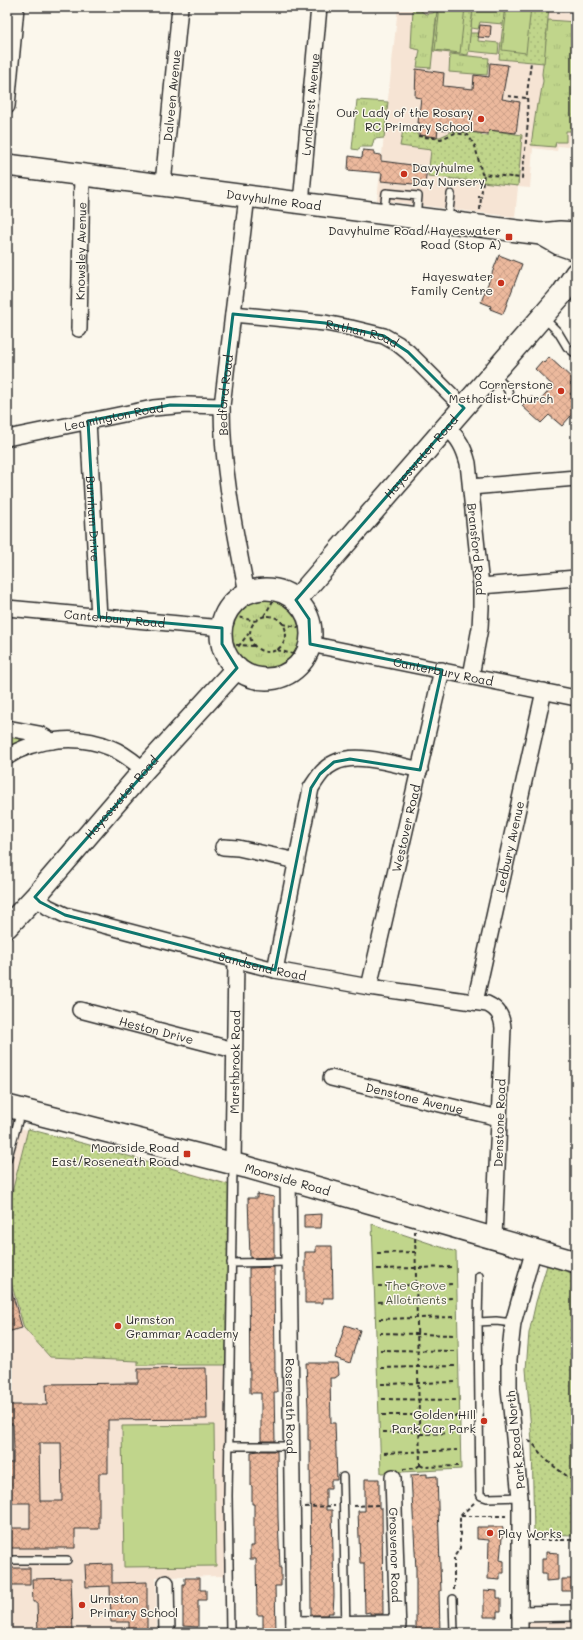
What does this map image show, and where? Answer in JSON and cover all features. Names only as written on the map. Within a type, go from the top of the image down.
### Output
[{"type":"street","points":[[7,106],[16,7]]},
{"type":"street","name":"Dalveen Avenue","points":[[163,184],[180,7]]},
{"type":"street","name":"Lyndhurst Avenue","points":[[301,202],[320,7]]},
{"type":"street","name":"Davyhulme Road","points":[[7,165],[540,234]]},
{"type":"street","name":"Knowsley Avenue","points":[[79,329],[82,174]]},
{"type":"street","name":"Bedford Road","points":[[247,593],[226,477],[222,430],[222,406],[248,196]]},
{"type":"street","points":[[540,234],[560,232],[576,233]]},
{"type":"street","points":[[540,234],[559,244],[576,250]]},
{"type":"street","name":"Hayeswater Road","points":[[288,595],[447,428],[542,317],[569,288],[576,273]]},
{"type":"street","name":"Rathan Road","points":[[233,314],[325,323],[384,336],[408,352],[464,408]]},
{"type":"street","name":"Leamington Road","points":[[7,438],[170,406],[222,406]]},
{"type":"street","name":"Burnham Drive","points":[[88,421],[99,617]]},
{"type":"street","name":"Bransford Road","points":[[447,428],[460,441],[465,450],[468,463],[481,586],[480,628],[471,676]]},
{"type":"street","points":[[471,487],[576,478]]},
{"type":"street","points":[[481,586],[576,578]]},
{"type":"street","points":[[229,643],[248,675],[261,679],[274,678],[286,674],[297,667],[309,644],[309,618],[303,608],[288,595],[268,589],[247,593]]},
{"type":"street","name":"Hayeswater Road","points":[[7,927],[35,897],[144,770],[229,643],[235,602],[247,593]]},
{"type":"street","name":"Canterbury Road","points":[[7,608],[99,617],[229,643]]},
{"type":"street","name":"Canterbury Road","points":[[309,644],[576,698]]},
{"type":"street","name":"Westover Road","points":[[369,987],[442,670]]},
{"type":"street","name":"Ledbury Avenue","points":[[475,1002],[544,691]]},
{"type":"street","points":[[7,728],[40,734],[52,741]]},
{"type":"street","points":[[7,757],[29,746],[52,741],[75,740],[110,748],[130,758],[144,770]]},
{"type":"street","points":[[275,970],[311,788],[320,774],[334,762],[350,758],[367,759],[420,770]]},
{"type":"street","points":[[223,847],[238,848],[297,861]]},
{"type":"street","name":"Sandsend Road","points":[[35,897],[48,908],[65,915],[236,961],[275,970],[369,987],[487,1004],[497,1010]]},
{"type":"street","name":"Marshbrook Road","points":[[233,1164],[236,961]]},
{"type":"street","name":"Heston Drive","points":[[80,1010],[234,1050]]},
{"type":"street","name":"Denstone Road","points":[[494,1237],[503,1028],[500,1014],[497,1010]]},
{"type":"street","name":"Denstone Avenue","points":[[331,1078],[499,1118]]},
{"type":"street","name":"Moorside Road","points":[[14,1107],[288,1178],[534,1249],[573,1258]]},
{"type":"street","name":"Roseneath Road","points":[[288,1178],[294,1628]]},
{"type":"street","name":"Park Road North","points":[[520,1633],[521,1516],[509,1388],[509,1359],[513,1323],[534,1249]]},
{"type":"street","name":"Grosvenor Road","points":[[393,1477],[398,1628]]},
{"type":"street","points":[[166,1582],[167,1633]]},
{"type":"street","points":[[520,1614],[576,1613]]},
{"type":"street","points":[[294,1628],[398,1628]]},
{"type":"lane","points":[[448,222],[451,194]]},
{"type":"lane","points":[[542,317],[558,332],[567,348],[576,354]]},
{"type":"lane","points":[[492,375],[505,386],[509,391],[509,395]]},
{"type":"lane","points":[[7,1160],[14,1107]]},
{"type":"lane","points":[[230,1633],[228,1574],[228,1446],[233,1164]]},
{"type":"lane","points":[[231,1263],[289,1262]]},
{"type":"lane","points":[[479,1276],[478,1322],[481,1496],[487,1498],[520,1497]]},
{"type":"lane","points":[[478,1322],[496,1321],[513,1323]]},
{"type":"lane","points":[[228,1446],[291,1446]]},
{"type":"lane","points":[[343,1477],[345,1628]]},
{"type":"lane","points":[[7,1560],[67,1560]]},
{"type":"lane","points":[[454,1599],[454,1633]]},
{"type":"path","points":[[484,174],[522,178],[528,122],[527,98],[531,62]]},
{"type":"path","points":[[508,96],[527,98]]},
{"type":"path","points":[[418,136],[441,139],[455,133],[468,135],[475,146],[482,174],[484,174],[481,197],[478,197]]},
{"type":"path","points":[[229,643],[288,595]]},
{"type":"path","points":[[264,616],[275,617],[309,644]]},
{"type":"path","points":[[254,646],[250,637],[250,628],[255,621]]},
{"type":"path","points":[[277,650],[284,641],[286,635],[283,624]]},
{"type":"path","points":[[229,643],[250,632]]},
{"type":"path","points":[[229,643],[254,646],[265,652],[309,644]]},
{"type":"path","points":[[377,1253],[415,1252],[420,1465]]},
{"type":"path","points":[[377,1269],[453,1267]]},
{"type":"path","points":[[378,1286],[453,1284]]},
{"type":"path","points":[[378,1302],[454,1298]]},
{"type":"path","points":[[379,1318],[454,1318]]},
{"type":"path","points":[[379,1334],[454,1335]]},
{"type":"path","points":[[380,1350],[455,1351]]},
{"type":"path","points":[[381,1368],[455,1366]]},
{"type":"path","points":[[381,1384],[456,1382]]},
{"type":"path","points":[[382,1399],[456,1400]]},
{"type":"path","points":[[382,1415],[457,1416]]},
{"type":"path","points":[[383,1432],[457,1433]]},
{"type":"path","points":[[514,1440],[532,1442],[540,1454],[576,1483]]},
{"type":"path","points":[[384,1453],[457,1450]]},
{"type":"path","points":[[420,1465],[424,1467],[458,1466]]},
{"type":"path","points":[[393,1477],[399,1469],[416,1468],[420,1465]]},
{"type":"path","points":[[454,1599],[454,1557],[460,1548],[460,1516],[481,1496]]},
{"type":"path","points":[[460,1516],[521,1516]]},
{"type":"path","points":[[520,1540],[576,1540]]},
{"type":"highlighted area","points":[[233,314],[325,323],[384,336],[408,352],[464,408],[296,600],[309,619],[310,644],[442,670],[420,770],[350,759],[334,762],[320,774],[311,788],[275,970],[65,915],[40,902],[35,897],[237,668],[222,644],[222,628],[99,617],[88,421],[170,405],[222,406]]},
{"type":"shaded area","name":"Our Lady of the Rosary RC Primary School","points":[[398,7],[551,7],[551,12],[576,12],[576,135],[569,136],[568,147],[558,146],[557,151],[533,148],[530,188],[518,187],[515,217],[377,200]]},
{"type":"shaded area","name":"Urmston Grammar Academy","points":[[7,1125],[86,1144],[228,1183],[224,1495],[226,1576],[156,1577],[157,1633],[7,1633]]},
{"type":"shaded area","points":[[576,1617],[576,1633],[525,1633],[526,1622],[528,1620]]},
{"type":"green space","points":[[438,7],[473,7],[468,55],[433,51]]},
{"type":"green space","points":[[440,7],[465,7],[460,53],[435,50]]},
{"type":"green space","points":[[473,7],[505,7],[503,24],[480,22],[478,29],[471,28]]},
{"type":"green space","points":[[505,7],[549,7],[544,63],[499,59]]},
{"type":"green space","points":[[507,7],[531,7],[526,53],[502,50]]},
{"type":"green space","points":[[413,9],[419,9],[425,14],[433,13],[437,10],[431,68],[417,67],[420,50],[411,48]]},
{"type":"green space","points":[[548,20],[576,22],[576,131],[566,131],[566,142],[556,142],[555,147],[531,145],[537,104],[539,104],[543,81],[542,74]]},
{"type":"green space","points":[[470,33],[479,33],[478,41],[499,43],[498,54],[468,51]]},
{"type":"green space","points":[[450,54],[489,58],[487,75],[449,72]]},
{"type":"green space","points":[[357,100],[388,102],[384,138],[374,139],[372,147],[360,147],[359,150],[352,149]]},
{"type":"green space","points":[[468,128],[481,130],[481,135],[488,136],[489,130],[522,135],[518,186],[428,176],[431,150],[400,146],[403,130],[417,131],[417,135],[440,137],[453,131],[467,133]]},
{"type":"green space","points":[[266,596],[281,599],[293,607],[301,619],[304,634],[301,649],[293,661],[281,669],[266,672],[251,669],[239,661],[231,649],[228,634],[231,619],[239,607],[251,599]]},
{"type":"green space","points":[[7,732],[26,736],[28,740],[7,751]]},
{"type":"green space","points":[[28,1129],[230,1185],[226,1365],[138,1365],[138,1361],[50,1357],[24,1328],[7,1268],[7,1212]]},
{"type":"green space","name":"The Grove Allotments","points":[[372,1224],[456,1252],[461,1469],[381,1473]]},
{"type":"green space","points":[[548,1262],[576,1271],[576,1535],[534,1534],[532,1442],[526,1369],[529,1333],[536,1302]]},
{"type":"green space","points":[[214,1425],[216,1566],[124,1567],[122,1426]]},
{"type":"building","points":[[480,25],[491,26],[490,38],[478,37]]},
{"type":"building","points":[[490,63],[508,65],[502,99],[520,102],[516,133],[489,130],[488,134],[438,129],[437,137],[419,135],[420,123],[418,123],[421,98],[415,97],[416,69],[444,73],[443,86],[473,89],[474,75],[489,77]]},
{"type":"building","points":[[363,150],[374,151],[374,154],[381,155],[381,161],[427,167],[425,185],[381,181],[382,173],[348,170],[349,156],[362,158]]},
{"type":"building","name":"Hayeswater Family Centre","points":[[499,255],[522,264],[503,314],[490,309],[491,306],[481,302]]},
{"type":"building","name":"Cornerstone Methodist Church","points":[[549,357],[574,380],[570,384],[575,388],[570,394],[576,399],[576,410],[562,426],[549,415],[541,423],[522,406],[531,396],[538,403],[553,386],[535,369],[542,361],[544,363]]},
{"type":"building","points":[[257,1194],[274,1197],[274,1257],[250,1258],[248,1198],[257,1198]]},
{"type":"building","points":[[322,1214],[321,1228],[304,1228],[304,1215]]},
{"type":"building","points":[[316,1246],[332,1246],[333,1298],[323,1298],[323,1303],[305,1303],[305,1252],[316,1252]]},
{"type":"building","points":[[274,1267],[275,1373],[277,1392],[274,1392],[275,1441],[261,1441],[261,1393],[250,1393],[249,1268]]},
{"type":"building","points":[[7,1285],[10,1285],[22,1328],[7,1332]]},
{"type":"building","points":[[345,1325],[360,1330],[350,1363],[335,1358]]},
{"type":"building","points":[[306,1363],[338,1363],[339,1375],[335,1378],[330,1378],[331,1423],[335,1423],[337,1480],[331,1480],[331,1489],[326,1489],[326,1510],[332,1510],[334,1596],[333,1613],[327,1613],[328,1615],[311,1615],[310,1440],[308,1440]]},
{"type":"building","points":[[206,1368],[207,1419],[108,1420],[108,1473],[99,1473],[99,1529],[75,1529],[75,1548],[7,1548],[7,1528],[30,1528],[30,1503],[10,1503],[10,1490],[7,1490],[7,1463],[13,1463],[14,1450],[13,1424],[7,1424],[7,1405],[47,1405],[46,1384],[138,1383],[138,1369]],"holes":[[[39,1443],[61,1443],[62,1501],[40,1501]]]},
{"type":"building","points":[[277,1451],[281,1586],[275,1586],[276,1633],[263,1633],[263,1615],[257,1615],[256,1559],[250,1559],[250,1546],[254,1546],[254,1504],[252,1504],[251,1452]]},
{"type":"building","points":[[427,1474],[427,1477],[437,1476],[441,1591],[439,1591],[440,1633],[416,1633],[416,1570],[411,1475]]},
{"type":"building","points":[[365,1479],[379,1479],[379,1508],[382,1508],[383,1614],[370,1614],[370,1612],[365,1613],[364,1563],[360,1563],[358,1511],[365,1511]]},
{"type":"building","points":[[477,1527],[503,1527],[500,1560],[504,1561],[504,1573],[500,1573],[500,1580],[488,1579],[489,1540],[477,1539]]},
{"type":"building","points":[[546,1552],[558,1553],[558,1580],[546,1581],[546,1574],[542,1574],[542,1559],[546,1559]]},
{"type":"building","points":[[112,1564],[112,1583],[147,1582],[147,1633],[129,1633],[129,1622],[111,1622],[110,1586],[86,1587],[85,1565]]},
{"type":"building","points":[[7,1568],[30,1568],[30,1585],[7,1585]]},
{"type":"building","points":[[71,1578],[73,1633],[38,1633],[37,1602],[33,1602],[32,1579]]},
{"type":"building","points":[[185,1578],[200,1578],[200,1590],[206,1590],[206,1600],[198,1600],[198,1627],[183,1626],[183,1584],[185,1584]]},
{"type":"building","points":[[562,1579],[576,1579],[576,1591],[562,1591]]},
{"type":"building","points":[[484,1590],[497,1591],[497,1598],[501,1598],[501,1611],[497,1611],[497,1617],[484,1617]]},
{"type":"place","name":"Our Lady of the Rosary RC Primary School","points":[[481,119]]},
{"type":"place","name":"Davyhulme Day Nursery","points":[[404,174]]},
{"type":"place","name":"Davyhulme Road/Hayeswater Road (Stop A)","points":[[509,237]]},
{"type":"place","name":"Hayeswater Family Centre","points":[[501,283]]},
{"type":"place","name":"Cornerstone Methodist Church","points":[[561,391]]},
{"type":"place","name":"Moorside Road East/Roseneath Road","points":[[187,1154]]},
{"type":"place","name":"Urmston Grammar Academy","points":[[118,1326]]},
{"type":"place","name":"Golden Hill Park Car Park","points":[[484,1421]]},
{"type":"place","name":"Play Works","points":[[490,1533]]},
{"type":"place","name":"Urmston Primary School","points":[[82,1605]]}]
